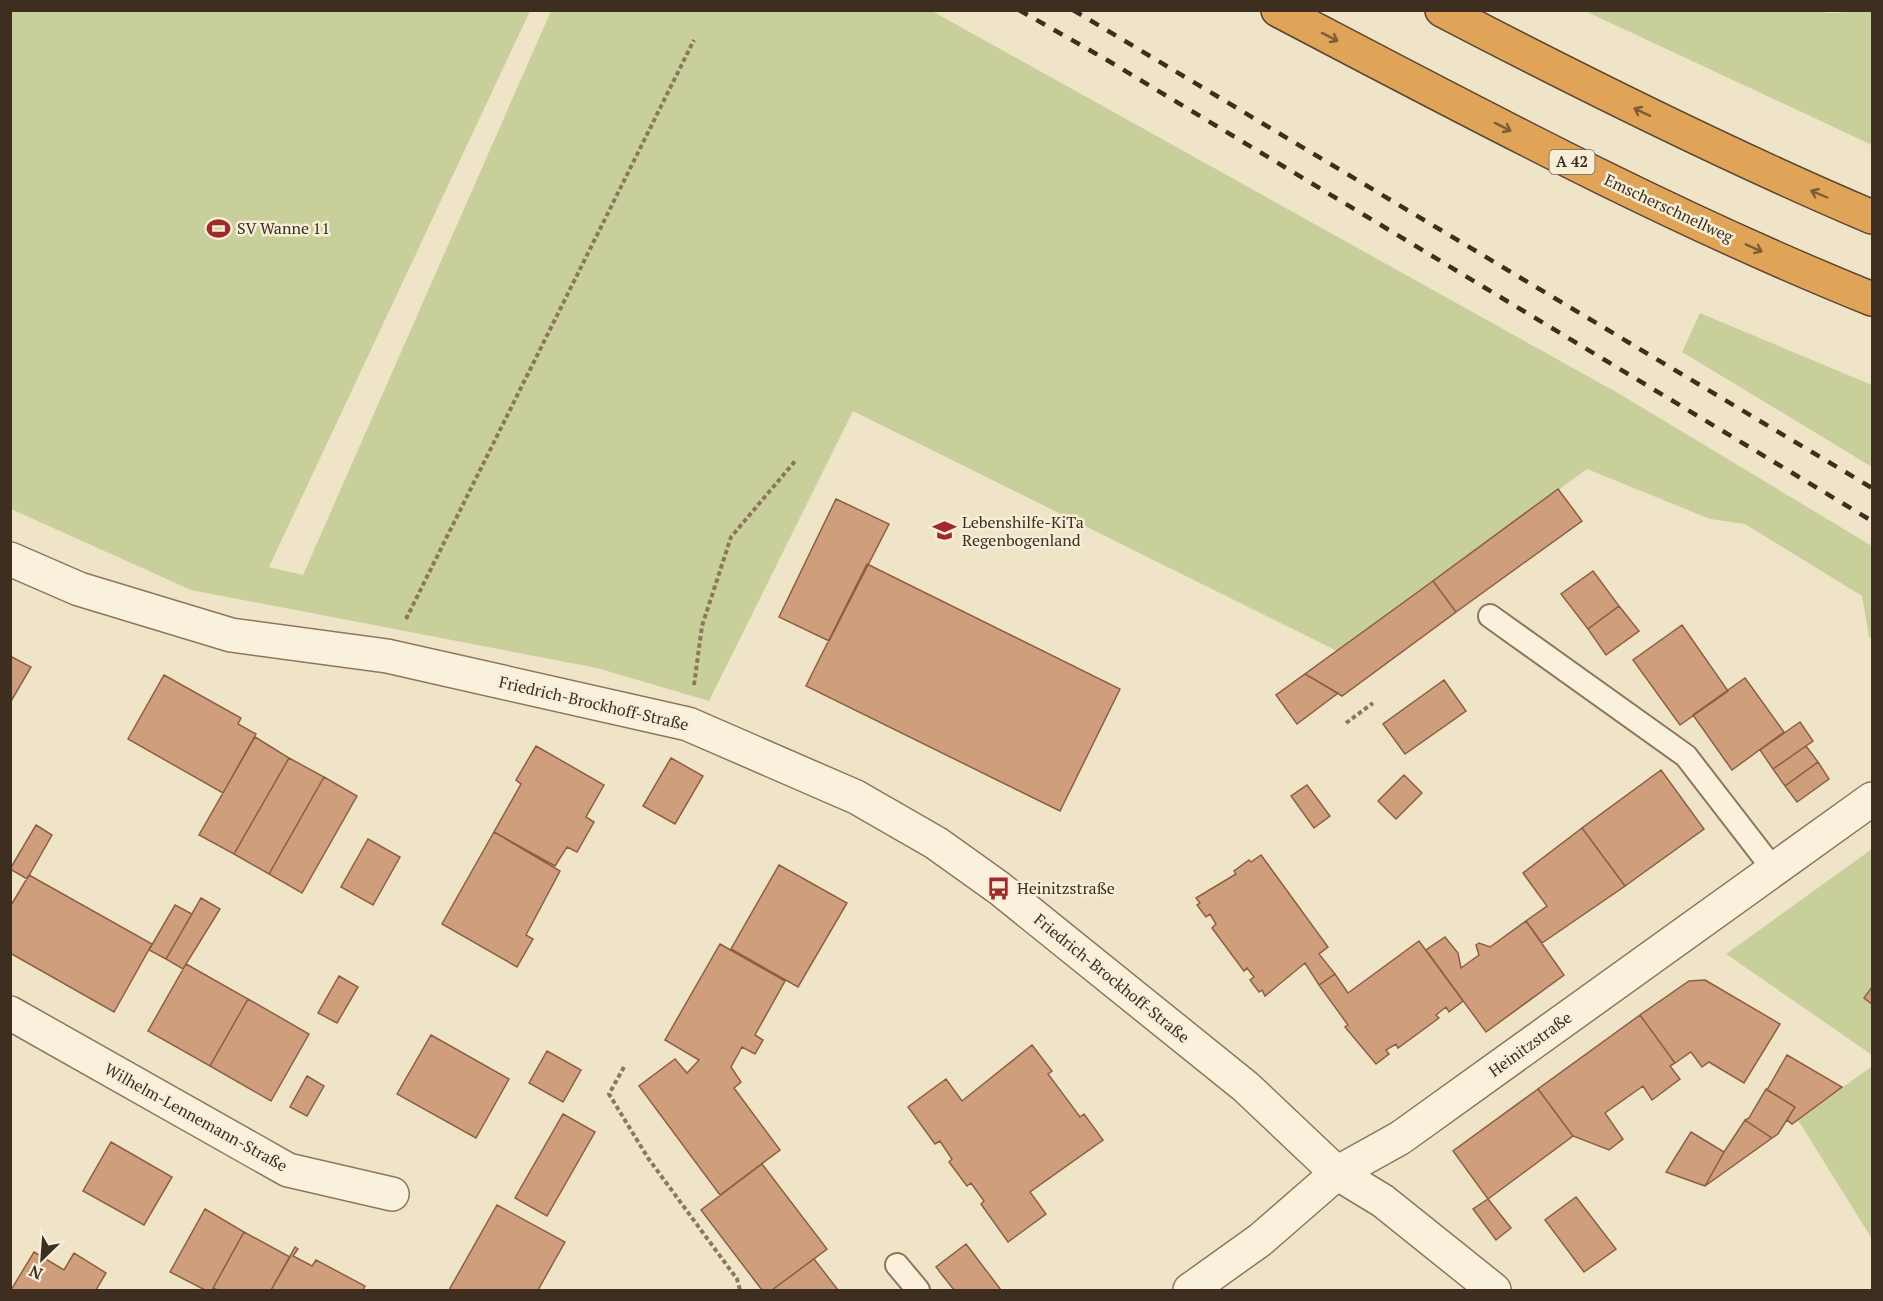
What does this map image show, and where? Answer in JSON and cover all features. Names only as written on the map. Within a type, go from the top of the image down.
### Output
[{"type":"highway","name":"Emscherschnellweg","points":[[1278,10],[1544,148],[1707,227],[1872,299]]},
{"type":"highway","points":[[1442,10],[1597,91],[1786,180],[1872,217]]},
{"type":"street","name":"Friedrich-Brockhoff-Straße","points":[[10,559],[79,589],[231,635],[387,656],[688,724],[856,797],[936,843],[999,888],[1149,1006],[1246,1087],[1337,1173],[1383,1201],[1494,1290]]},
{"type":"street","name":"Heinitzstraße","points":[[1190,1290],[1260,1240],[1337,1173],[1400,1138],[1872,799]]},
{"type":"street","name":"Wilhelm-Lennemann-Straße","points":[[10,1013],[288,1170],[392,1194]]},
{"type":"lane","points":[[1490,616],[1686,756],[1774,870]]},
{"type":"lane","points":[[897,1265],[918,1290]]},
{"type":"path","points":[[387,656],[694,40]]},
{"type":"path","points":[[688,724],[702,626],[731,537],[796,460]]},
{"type":"path","points":[[1346,723],[1373,703]]},
{"type":"path","points":[[624,1067],[609,1094],[648,1158],[738,1279],[740,1290]]},
{"type":"green space","points":[[1814,10],[1828,13],[1872,11],[1872,145],[1585,11]]},
{"type":"green space","points":[[11,11],[530,11],[269,567],[303,575],[551,11],[932,11],[1618,393],[1872,546],[1872,639],[1869,637],[1862,596],[1745,524],[1710,519],[1587,469],[1337,651],[853,411],[709,701],[597,668],[191,590],[11,509]]},
{"type":"green space","points":[[1700,313],[1872,385],[1872,467],[1682,352]]},
{"type":"green space","points":[[1872,849],[1872,1055],[1726,954]]},
{"type":"green space","points":[[1872,1066],[1872,1239],[1798,1120]]},
{"type":"building","points":[[1558,489],[1582,521],[1456,612],[1433,581]]},
{"type":"building","points":[[836,499],[889,524],[829,641],[779,617]]},
{"type":"building","points":[[867,564],[1120,689],[1060,811],[806,686]]},
{"type":"building","points":[[1593,571],[1619,606],[1588,629],[1561,594]]},
{"type":"building","points":[[1433,581],[1456,612],[1342,696],[1305,674]]},
{"type":"building","points":[[1619,606],[1639,631],[1606,655],[1588,629]]},
{"type":"building","points":[[1682,625],[1728,691],[1680,725],[1633,660]]},
{"type":"building","points":[[10,656],[31,667],[10,703]]},
{"type":"building","points":[[1305,674],[1338,693],[1297,724],[1276,695]]},
{"type":"building","points":[[164,675],[241,718],[238,724],[256,734],[223,793],[128,739]]},
{"type":"building","points":[[1745,678],[1784,732],[1732,770],[1693,715]]},
{"type":"building","points":[[1444,680],[1466,711],[1405,754],[1383,724]]},
{"type":"building","points":[[1800,722],[1813,741],[1773,769],[1760,750]]},
{"type":"building","points":[[255,737],[289,758],[234,854],[199,835]]},
{"type":"building","points":[[536,746],[604,785],[586,817],[594,822],[577,852],[567,847],[555,866],[494,832],[521,784],[516,780]]},
{"type":"building","points":[[1806,746],[1818,762],[1785,786],[1773,769]]},
{"type":"building","points":[[289,758],[324,777],[269,874],[234,854]]},
{"type":"building","points":[[671,758],[703,776],[675,824],[643,806]]},
{"type":"building","points":[[1818,762],[1829,779],[1797,802],[1785,786]]},
{"type":"building","points":[[1661,770],[1704,829],[1625,886],[1582,828]]},
{"type":"building","points":[[1404,775],[1422,793],[1396,819],[1378,801]]},
{"type":"building","points":[[324,777],[357,796],[302,893],[269,874]]},
{"type":"building","points":[[1307,785],[1330,816],[1314,828],[1291,796]]},
{"type":"building","points":[[36,825],[52,835],[27,879],[10,869]]},
{"type":"building","points":[[1582,828],[1625,886],[1542,943],[1526,921],[1547,906],[1523,873]]},
{"type":"building","points":[[494,832],[560,871],[526,935],[533,939],[517,967],[442,924]]},
{"type":"building","points":[[368,839],[400,857],[373,905],[341,887]]},
{"type":"building","points":[[1261,855],[1328,947],[1319,954],[1335,974],[1319,985],[1305,963],[1265,996],[1262,990],[1259,992],[1250,980],[1254,977],[1247,968],[1244,971],[1212,928],[1216,924],[1210,914],[1206,917],[1197,905],[1200,903],[1196,898],[1236,874],[1234,871],[1249,860],[1251,862]]},
{"type":"building","points":[[779,865],[847,903],[798,987],[731,949]]},
{"type":"building","points":[[29,875],[152,944],[114,1012],[10,953],[10,907]]},
{"type":"building","points":[[201,898],[220,909],[183,969],[166,959]]},
{"type":"building","points":[[175,905],[192,914],[166,959],[149,950]]},
{"type":"building","points":[[1526,921],[1564,975],[1486,1032],[1426,950],[1445,937],[1458,953],[1461,968],[1479,955],[1476,945],[1479,943],[1490,947]]},
{"type":"building","points":[[1419,941],[1463,1001],[1449,1012],[1446,1007],[1436,1015],[1439,1018],[1398,1048],[1396,1044],[1386,1050],[1389,1054],[1376,1064],[1345,1027],[1348,1025],[1319,985],[1335,974],[1348,993]]},
{"type":"building","points":[[720,944],[785,981],[755,1035],[763,1040],[755,1054],[742,1047],[731,1067],[741,1082],[734,1088],[780,1150],[720,1195],[639,1086],[675,1059],[687,1073],[699,1060],[665,1040]]},
{"type":"building","points":[[186,964],[248,999],[210,1066],[148,1031]]},
{"type":"building","points":[[339,976],[358,987],[337,1023],[318,1013]]},
{"type":"building","points":[[1705,980],[1780,1024],[1744,1083],[1709,1062],[1702,1067],[1691,1052],[1675,1063],[1640,1015],[1689,981]]},
{"type":"building","points":[[1872,987],[1872,1004],[1864,998]]},
{"type":"building","points":[[248,999],[309,1034],[271,1101],[210,1066]]},
{"type":"building","points":[[1640,1015],[1675,1063],[1670,1066],[1680,1079],[1652,1100],[1643,1086],[1605,1113],[1623,1139],[1609,1150],[1573,1136],[1538,1089]]},
{"type":"building","points":[[431,1035],[509,1079],[476,1138],[397,1094]]},
{"type":"building","points":[[1032,1045],[1052,1071],[1048,1074],[1080,1117],[1084,1114],[1103,1140],[1030,1192],[1046,1214],[1008,1242],[981,1204],[984,1201],[971,1183],[967,1186],[949,1162],[952,1159],[940,1141],[935,1144],[908,1107],[946,1079],[962,1101]]},
{"type":"building","points":[[547,1051],[581,1070],[563,1102],[529,1083]]},
{"type":"building","points":[[1787,1055],[1842,1087],[1792,1124],[1787,1120],[1795,1107],[1767,1090]]},
{"type":"building","points":[[307,1076],[324,1086],[307,1116],[290,1107]]},
{"type":"building","points":[[1538,1089],[1573,1136],[1488,1199],[1453,1151]]},
{"type":"building","points":[[1766,1089],[1795,1107],[1778,1134],[1772,1138],[1745,1120],[1749,1118]]},
{"type":"building","points":[[563,1114],[595,1132],[547,1216],[515,1198]]},
{"type":"building","points":[[1745,1120],[1772,1138],[1705,1186],[1724,1152]]},
{"type":"building","points":[[1691,1132],[1724,1152],[1705,1186],[1666,1172]]},
{"type":"building","points":[[111,1142],[172,1177],[144,1225],[83,1191]]},
{"type":"building","points":[[762,1164],[827,1249],[772,1290],[762,1290],[701,1210]]},
{"type":"building","points":[[1576,1197],[1616,1249],[1584,1272],[1545,1220]]},
{"type":"building","points":[[1488,1199],[1511,1228],[1496,1240],[1473,1209]]},
{"type":"building","points":[[497,1205],[565,1242],[538,1290],[449,1290]]},
{"type":"building","points":[[205,1209],[244,1232],[212,1290],[205,1290],[170,1272]]},
{"type":"building","points":[[244,1232],[290,1257],[271,1290],[218,1290],[213,1288]]},
{"type":"building","points":[[966,1244],[1001,1290],[954,1290],[936,1267]]},
{"type":"building","points":[[295,1247],[298,1249],[293,1256],[312,1266],[316,1260],[365,1286],[363,1290],[271,1290]]},
{"type":"building","points":[[34,1252],[64,1270],[74,1253],[106,1273],[96,1290],[11,1290]]},
{"type":"building","points":[[814,1259],[838,1290],[772,1290]]},
{"type":"railway","points":[[1019,10],[1107,60],[1872,521]]},
{"type":"railway","points":[[1073,10],[1872,488]]},
{"type":"place","name":"SV Wanne 11","points":[[219,228]]},
{"type":"place","name":"Lebenshilfe-KiTa Regenbogenland","points":[[944,531]]},
{"type":"place","name":"Heinitzstraße","points":[[999,888]]}]
